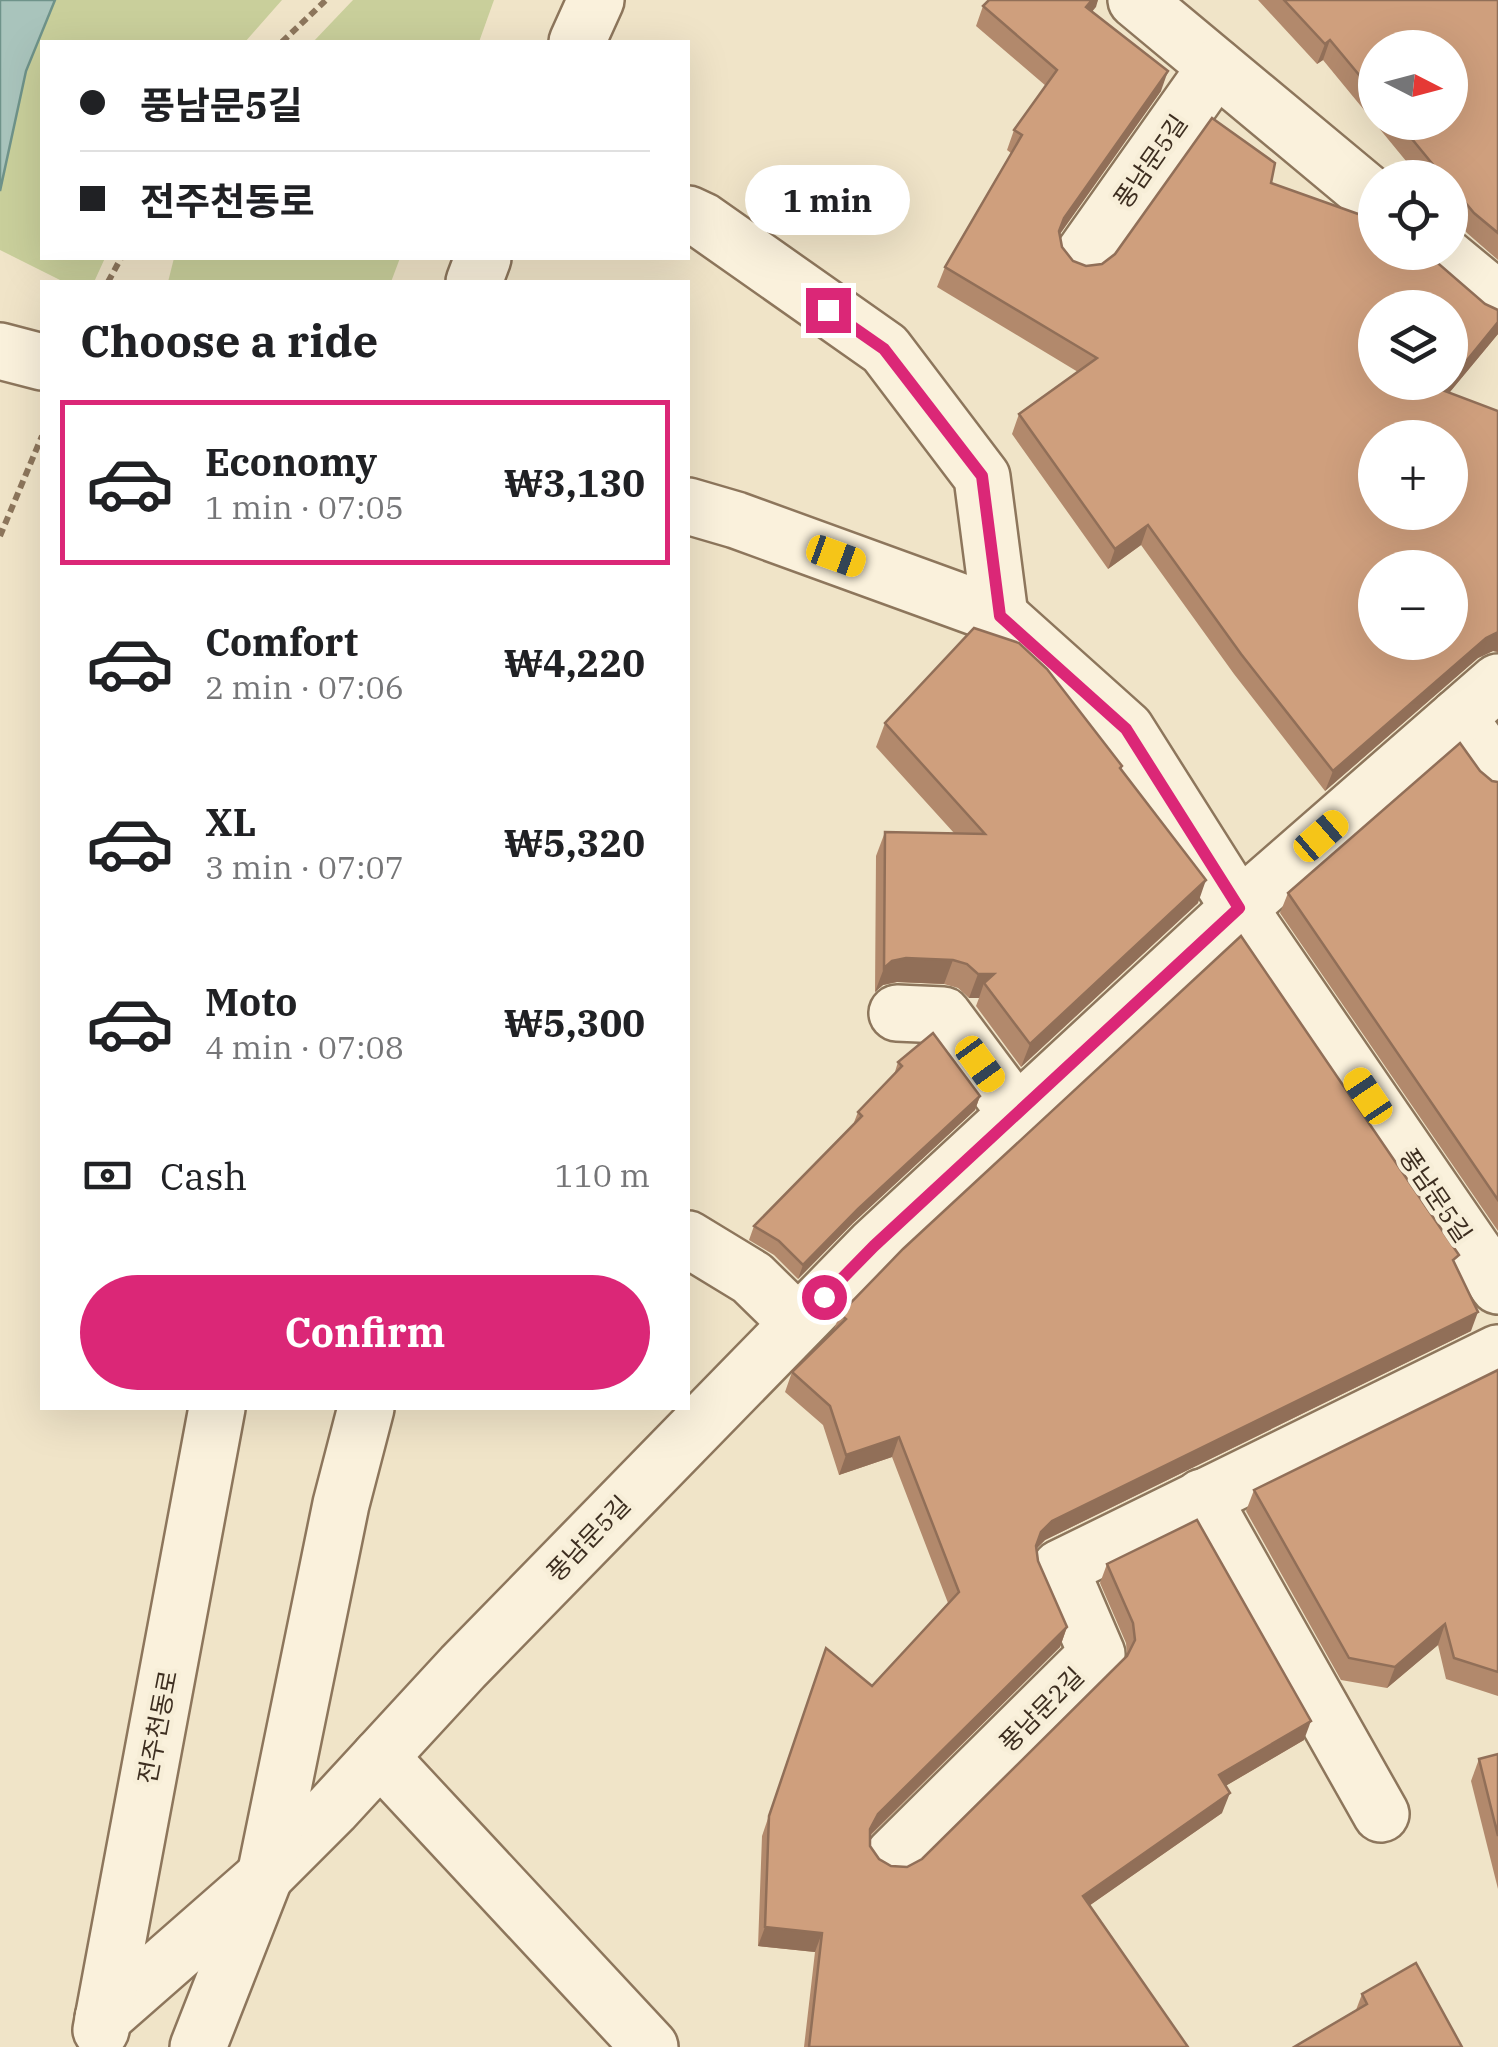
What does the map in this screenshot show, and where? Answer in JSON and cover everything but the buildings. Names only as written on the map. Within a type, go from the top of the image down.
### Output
[{"type":"street","points":[[578,40],[596,0]]},
{"type":"street","points":[[1136,0],[1358,184]]},
{"type":"street","name":"풍남문5길","points":[[1084,255],[1216,67]]},
{"type":"street","points":[[690,215],[884,349],[982,476],[1000,616],[690,507]]},
{"type":"street","points":[[1462,270],[1498,300]]},
{"type":"street","points":[[0,351],[40,361]]},
{"type":"street","name":"풍남문5길","points":[[1000,616],[1126,729],[1239,908],[1498,1285]]},
{"type":"street","name":"풍남문5길","points":[[100,2032],[333,1808],[463,1666],[874,1246],[1239,908],[1498,682]]},
{"type":"street","points":[[1458,717],[1498,773]]},
{"type":"street","points":[[897,1013],[944,1015],[1017,1114]]},
{"type":"street","points":[[690,1240],[752,1278],[798,1322]]},
{"type":"street","name":"풍남문2길","points":[[892,1856],[1096,1654],[1060,1568],[1498,1354]]},
{"type":"street","name":"전주천동로","points":[[100,2032],[217,1410]]},
{"type":"street","points":[[198,2047],[265,1876],[342,1504],[366,1410]]},
{"type":"street","points":[[1202,1498],[1381,1814]]},
{"type":"street","points":[[380,1757],[636,2033]]},
{"type":"path","points":[[284,40],[326,0]]},
{"type":"path","points":[[0,536],[40,441]]},
{"type":"green space","points":[[55,0],[282,0],[247,40],[40,40],[40,260],[104,260],[95,280],[60,280],[0,250],[0,191],[26,71]]},
{"type":"green space","points":[[353,0],[494,0],[480,40],[315,40]]},
{"type":"green space","points":[[174,260],[399,260],[392,280],[168,280]]},
{"type":"water","points":[[0,0],[55,0],[26,71],[0,191]]},
{"type":"route","points":[[824,1297],[874,1246],[1239,908],[1126,729],[1000,616],[982,476],[884,349],[828,310]]}]
